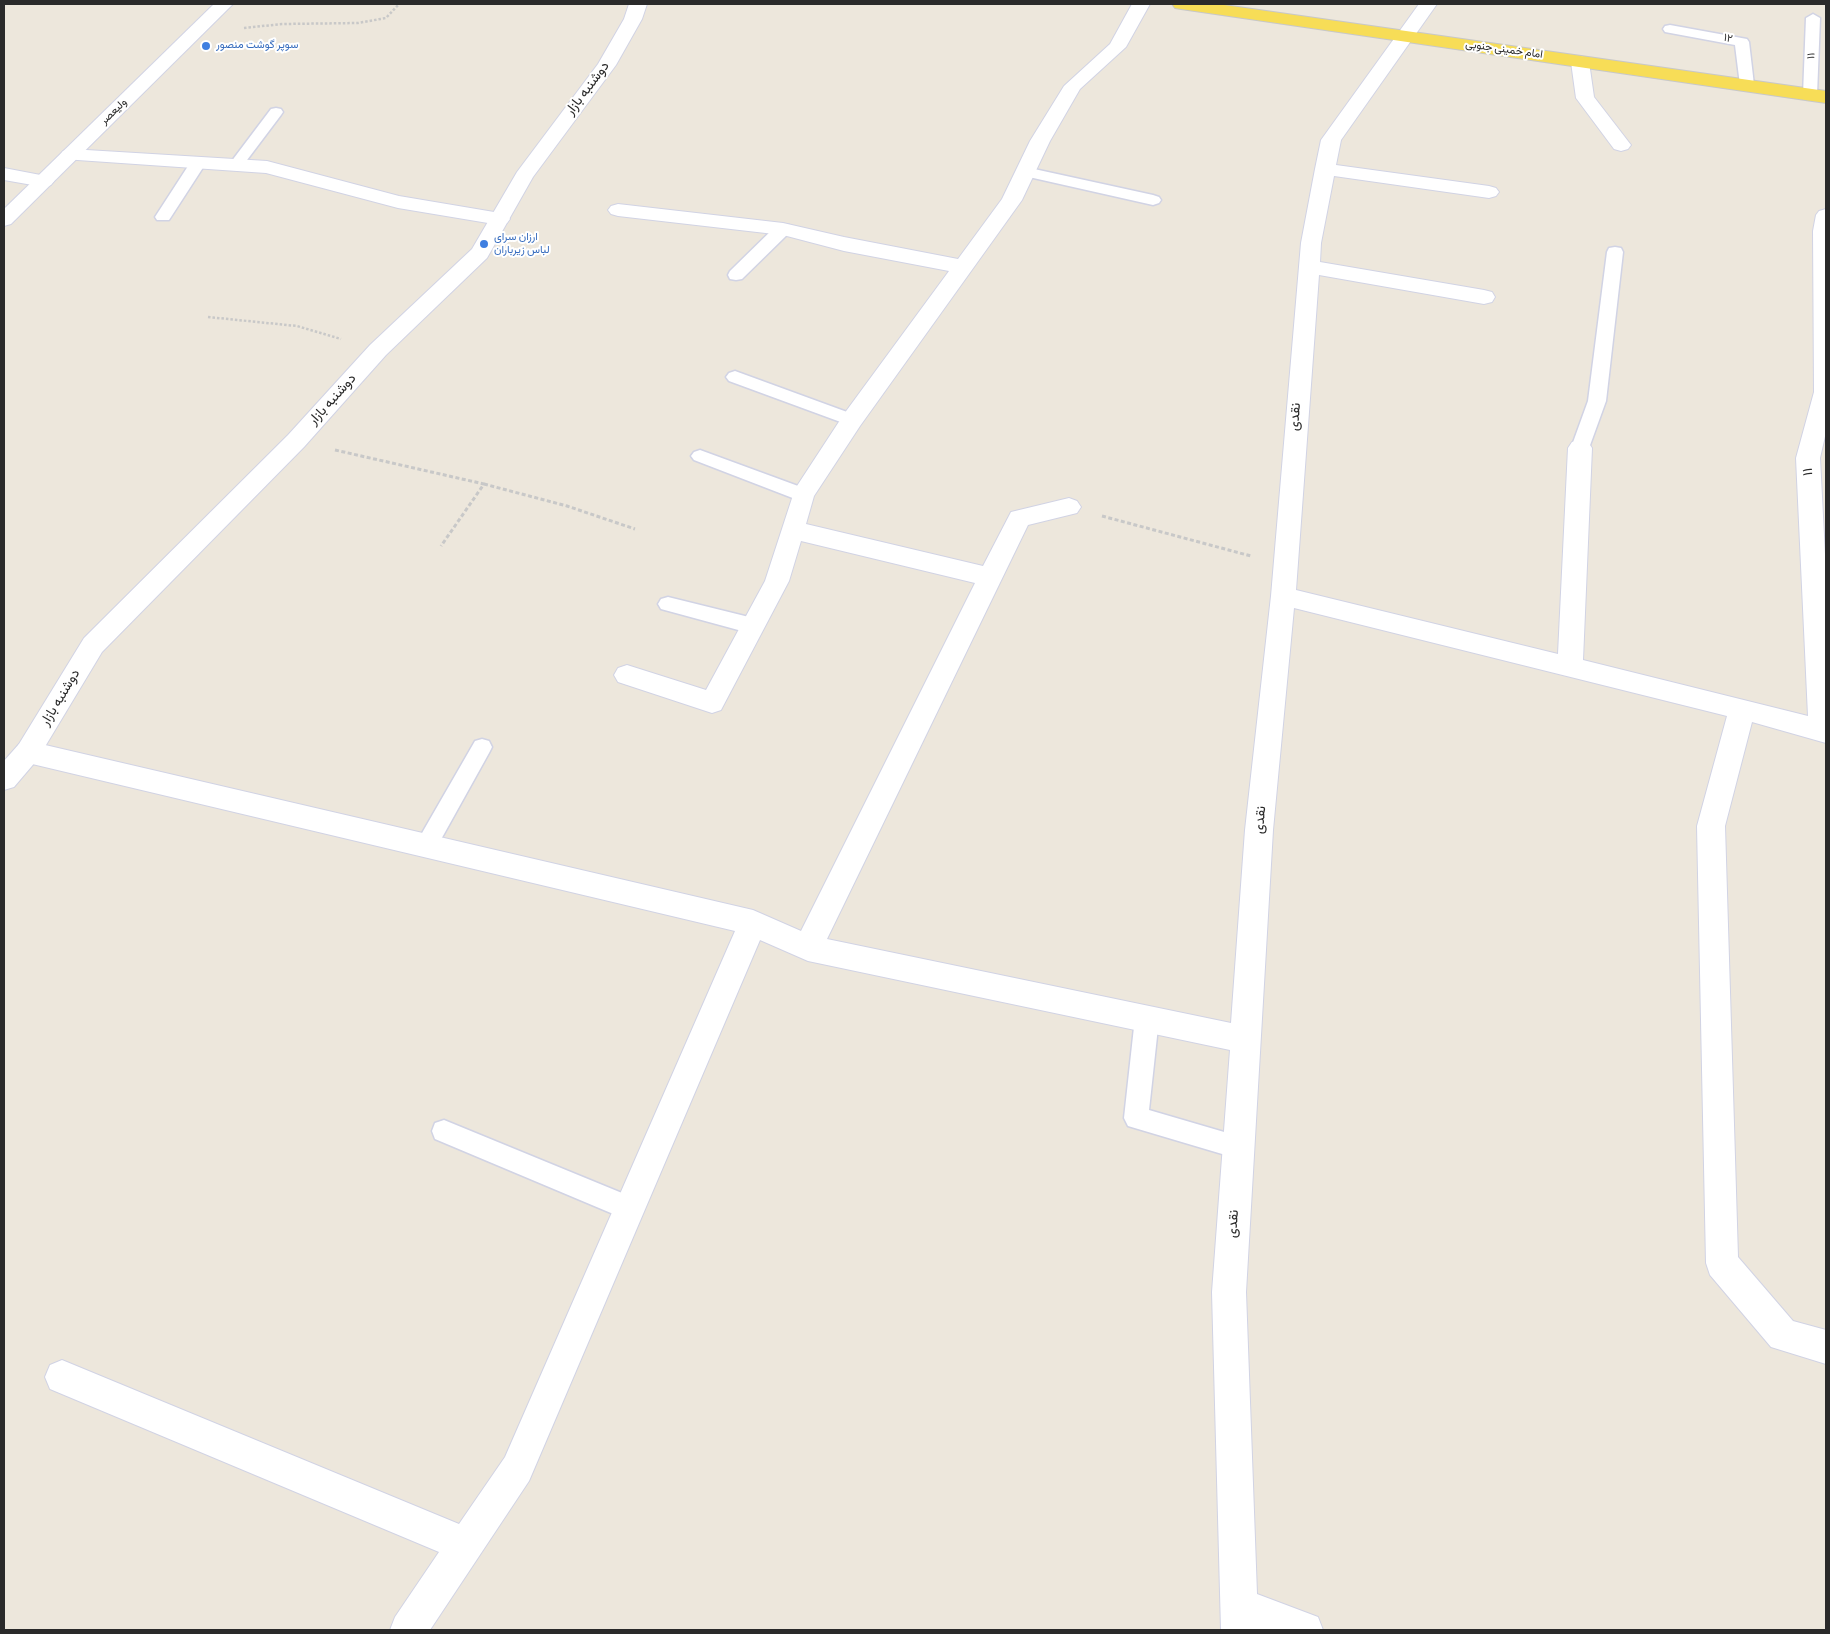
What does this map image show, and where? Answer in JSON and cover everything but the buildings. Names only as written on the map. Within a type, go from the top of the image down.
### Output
[{"type":"main road","name":"امام خمینی جنوبی","points":[[1181,4],[1818,96]]},
{"type":"street","name":"ولیعصر","points":[[4,220],[224,4]]},
{"type":"street","name":"دوشنبه بازار","points":[[4,779],[28,752],[93,645],[296,441],[378,350],[480,253],[524,176],[607,65],[633,19],[638,4]]},
{"type":"street","points":[[627,675],[712,703],[777,581],[803,495],[852,420],[1012,200],[1040,141],[1073,86],[1117,47],[1141,4]]},
{"type":"street","name":"نقدی","points":[[1240,1618],[1229,1292],[1259,830],[1283,596],[1311,243],[1331,140],[1428,4]]},
{"type":"street","points":[[1580,62],[1585,98],[1621,145]]},
{"type":"street","points":[[70,155],[267,167],[398,202],[500,218]]},
{"type":"street","points":[[1325,169],[1489,192]]},
{"type":"street","points":[[4,174],[44,181]]},
{"type":"street","points":[[618,210],[783,229],[844,244],[964,267]]},
{"type":"street","name":"۱۱","points":[[1824,731],[1819,526],[1808,458],[1823,412],[1825,392],[1824,231],[1826,215]]},
{"type":"street","points":[[1309,267],[1484,297]]},
{"type":"street","points":[[1570,667],[1580,448]]},
{"type":"street","points":[[808,948],[1019,518],[1069,507]]},
{"type":"street","points":[[792,530],[990,577]]},
{"type":"street","points":[[1283,596],[1824,731]]},
{"type":"street","points":[[1742,709],[1711,826],[1722,1263],[1783,1335],[1826,1347]]},
{"type":"street","points":[[28,752],[753,923],[808,948],[1246,1040]]},
{"type":"street","points":[[408,1630],[517,1470],[753,923]]},
{"type":"street","points":[[62,1377],[466,1545]]},
{"type":"street","points":[[1240,1618],[1305,1630]]},
{"type":"lane","name":"۱۱","points":[[1813,18],[1818,96]]},
{"type":"lane","name":"۱۲","points":[[1670,29],[1742,42],[1747,86]]},
{"type":"lane","points":[[236,165],[276,112]]},
{"type":"lane","points":[[163,216],[198,163]]},
{"type":"lane","points":[[1025,172],[1153,200]]},
{"type":"lane","points":[[736,275],[783,229]]},
{"type":"lane","points":[[1580,448],[1597,401],[1616,252]]},
{"type":"lane","points":[[735,377],[852,420]]},
{"type":"lane","points":[[700,456],[803,495]]},
{"type":"lane","points":[[668,604],[752,626]]},
{"type":"lane","points":[[426,846],[482,747]]},
{"type":"lane","points":[[1147,1018],[1136,1118],[1239,1147]]},
{"type":"lane","points":[[444,1130],[630,1209]]},
{"type":"path","points":[[193,34],[282,24],[358,23],[386,18],[399,4]]},
{"type":"path","points":[[208,317],[297,326],[378,350]]},
{"type":"path","points":[[296,441],[484,484],[567,506],[635,529]]},
{"type":"path","points":[[440,546],[484,484]]},
{"type":"path","points":[[1069,507],[1285,565]]},
{"type":"place","name":"سوپر گوشت منصور","points":[[206,46]]},
{"type":"place","name":"ارزان سرای لباس زیرباران","points":[[484,244]]}]
